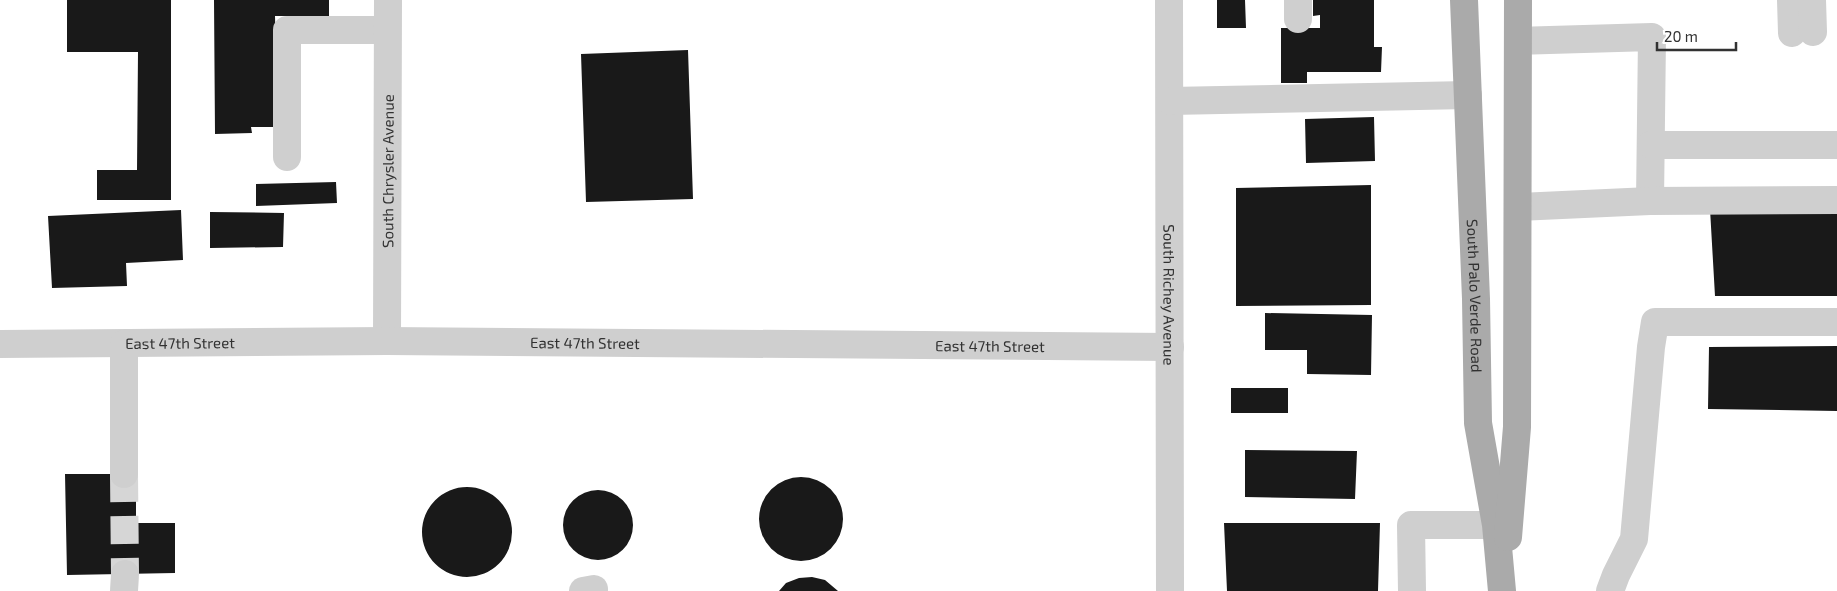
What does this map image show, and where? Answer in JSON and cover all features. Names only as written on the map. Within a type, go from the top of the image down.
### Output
[{"type":"main road","name":"South Palo Verde Road","points":[[1464,0],[1476,298],[1478,422],[1496,525],[1503,591]]},
{"type":"main road","name":"South Palo Verde Road","points":[[1503,591],[1517,427],[1518,0]]},
{"type":"street","name":"South Chrysler Avenue","points":[[387,341],[388,0]]},
{"type":"street","name":"South Richey Avenue","points":[[1169,0],[1170,591]]},
{"type":"street","points":[[1791,0],[1802,32],[1812,0]]},
{"type":"street","points":[[287,158],[287,30],[387,30]]},
{"type":"street","points":[[1518,41],[1652,36],[1650,201]]},
{"type":"street","points":[[1170,101],[1468,95]]},
{"type":"street","points":[[1651,145],[1837,145]]},
{"type":"street","points":[[1518,207],[1650,201],[1837,200]]},
{"type":"street","points":[[1610,591],[1634,539],[1651,347],[1655,322],[1837,322]]},
{"type":"street","name":"East 47th Street","points":[[0,344],[387,341],[1170,347]]},
{"type":"street","points":[[124,344],[124,474]]},
{"type":"street","points":[[1412,591],[1411,525],[1496,525]]},
{"type":"building","points":[[67,0],[171,0],[171,200],[97,200],[97,170],[137,170],[138,52],[67,52]]},
{"type":"building","points":[[214,0],[329,0],[329,16],[275,16],[278,127],[251,127],[252,133],[215,134]]},
{"type":"building","points":[[1217,0],[1245,0],[1246,28],[1217,28]]},
{"type":"building","points":[[1313,0],[1374,0],[1374,47],[1382,47],[1381,72],[1307,72],[1307,83],[1281,83],[1281,28],[1320,28],[1320,15],[1313,16]]},
{"type":"building","points":[[688,50],[693,199],[586,202],[581,54]]},
{"type":"building","points":[[1374,117],[1375,161],[1306,163],[1305,119]]},
{"type":"building","points":[[336,182],[337,203],[256,206],[256,184]]},
{"type":"building","points":[[1371,185],[1371,305],[1236,306],[1236,188]]},
{"type":"building","points":[[1710,209],[1837,209],[1837,296],[1715,296]]},
{"type":"building","points":[[181,210],[183,260],[126,263],[127,286],[52,288],[48,216]]},
{"type":"building","points":[[210,212],[284,213],[283,247],[210,248]]},
{"type":"building","points":[[1265,313],[1372,315],[1371,375],[1307,374],[1307,350],[1265,350]]},
{"type":"building","points":[[1837,346],[1837,411],[1708,409],[1709,347]]},
{"type":"building","points":[[1231,388],[1288,388],[1288,413],[1231,413]]},
{"type":"building","points":[[1245,450],[1357,451],[1355,499],[1245,497]]},
{"type":"building","points":[[65,474],[136,474],[136,523],[175,523],[175,573],[67,575]]},
{"type":"building","points":[[801,477],[817,480],[831,489],[840,503],[843,519],[840,535],[831,549],[817,558],[801,561],[785,558],[771,549],[762,535],[759,519],[762,503],[771,489],[785,480]]},
{"type":"building","points":[[458,487],[476,487],[492,494],[505,507],[512,523],[512,541],[505,557],[492,570],[476,577],[458,577],[442,570],[429,557],[422,541],[422,523],[429,507],[442,494]]},
{"type":"building","points":[[598,490],[611,493],[623,500],[630,512],[633,525],[630,538],[623,550],[611,557],[598,560],[585,557],[573,550],[566,538],[563,525],[566,512],[573,500],[585,493]]},
{"type":"building","points":[[1224,523],[1380,523],[1378,591],[1227,591]]},
{"type":"building","points":[[812,577],[825,580],[838,591],[779,591],[786,583],[799,578]]},
{"type":"tunnel","points":[[124,474],[125,574]]}]
